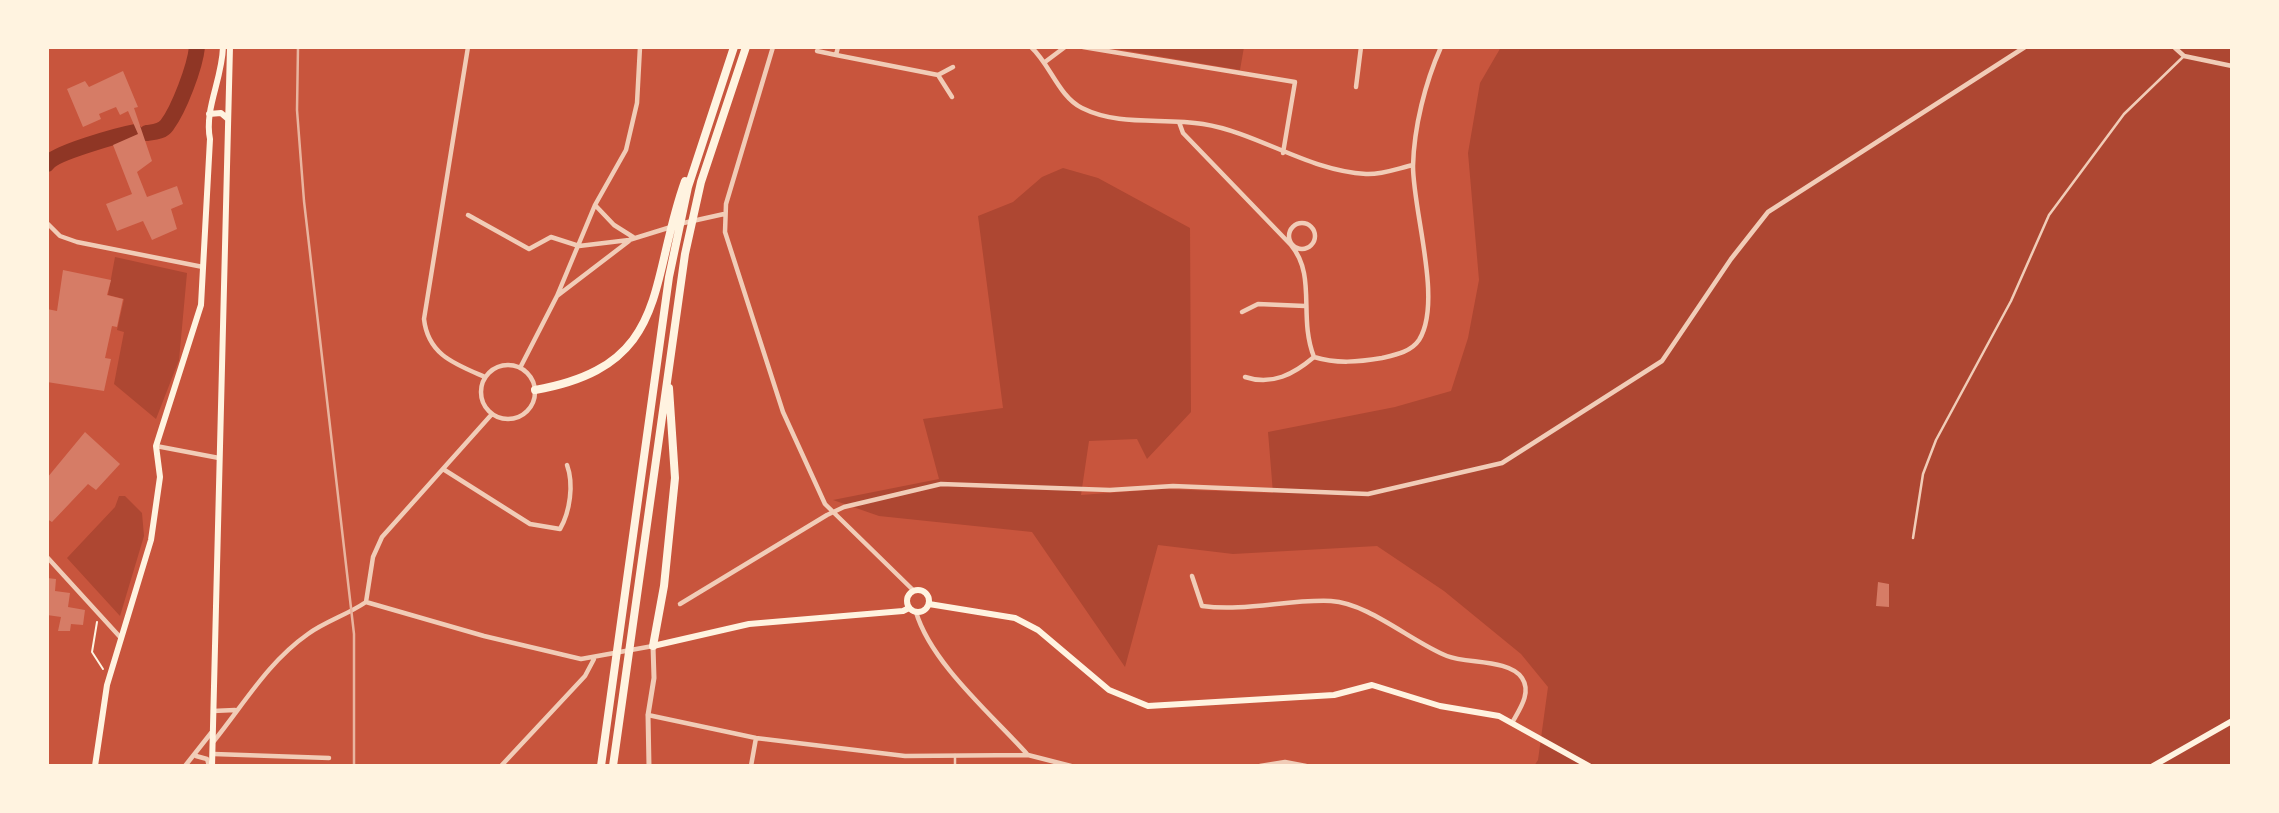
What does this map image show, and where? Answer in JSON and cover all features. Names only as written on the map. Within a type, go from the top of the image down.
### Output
[{"type":"highway","points":[[601,766],[669,277],[688,187],[734,47]]},
{"type":"highway","points":[[613,766],[685,254],[701,182],[746,47]]},
{"type":"highway","points":[[535,390],[562,385],[597,370],[614,360],[640,330],[659,286],[677,205],[705,134]]},
{"type":"highway","points":[[653,646],[664,586],[675,478],[668,368]]},
{"type":"main road","points":[[95,766],[107,685],[151,540],[160,477],[156,446],[201,305],[210,139],[208,115],[220,79],[223,47]]},
{"type":"main road","points":[[210,766],[214,754],[211,733],[230,47]]},
{"type":"main road","points":[[208,115],[221,113],[228,119]]},
{"type":"main road","points":[[913,590],[925,592],[929,604],[925,609],[916,612],[909,608],[907,598],[913,590]]},
{"type":"main road","points":[[929,604],[1015,618],[1038,630],[1109,690],[1148,706],[1334,695],[1372,685],[1421,701],[1499,716],[1590,766]]},
{"type":"main road","points":[[653,646],[749,624],[902,611],[909,608]]},
{"type":"main road","points":[[2153,766],[2232,721]]},
{"type":"street","points":[[468,47],[424,319],[428,341],[436,351],[485,377]]},
{"type":"street","points":[[520,368],[557,296],[596,205],[626,150],[632,132],[640,47]]},
{"type":"street","points":[[773,47],[724,214],[728,243],[783,412],[825,504],[908,581],[913,590]]},
{"type":"street","points":[[836,55],[838,47]]},
{"type":"street","points":[[1031,47],[1080,107],[1118,118],[1179,122],[1227,130],[1283,153],[1368,175],[1413,165]]},
{"type":"street","points":[[1045,62],[1065,47]]},
{"type":"street","points":[[1083,47],[1295,82],[1283,153]]},
{"type":"street","points":[[1356,88],[1361,47]]},
{"type":"street","points":[[1314,357],[1332,363],[1366,361],[1403,353],[1419,340],[1429,293],[1417,216],[1413,165],[1424,98],[1441,47]]},
{"type":"street","points":[[680,604],[844,507],[941,484],[1110,490],[1173,486],[1368,494],[1502,463],[1662,360],[1731,259],[1768,212],[2025,47]]},
{"type":"street","points":[[2174,47],[2184,56],[2232,66]]},
{"type":"street","points":[[817,51],[938,75],[953,67]]},
{"type":"street","points":[[938,75],[952,97]]},
{"type":"street","points":[[1179,122],[1183,133],[1292,244],[1299,249],[1308,248],[1314,241],[1312,228],[1305,223],[1293,226],[1289,233],[1292,244],[1306,269],[1305,331],[1314,357]]},
{"type":"street","points":[[596,205],[614,225],[632,239]]},
{"type":"street","points":[[468,215],[529,248],[551,237],[579,246],[632,239],[724,214]]},
{"type":"street","points":[[47,223],[60,236],[77,242],[203,267]]},
{"type":"street","points":[[557,296],[632,239]]},
{"type":"street","points":[[1242,312],[1258,304],[1305,306]]},
{"type":"street","points":[[1245,377],[1259,382],[1274,380],[1291,373],[1314,357]]},
{"type":"street","points":[[505,365],[520,368],[532,381],[535,390],[534,398],[525,413],[509,419],[492,414],[482,398],[485,377],[490,371],[505,365]]},
{"type":"street","points":[[213,741],[236,709],[291,648],[307,635],[366,602],[373,556],[382,537],[492,414]]},
{"type":"street","points":[[156,446],[219,458]]},
{"type":"street","points":[[443,468],[530,524],[560,529],[566,519],[572,477],[568,465]]},
{"type":"street","points":[[47,557],[120,637]]},
{"type":"street","points":[[1192,576],[1202,606],[1333,601],[1354,607],[1450,657],[1511,669],[1522,677],[1526,688],[1525,699],[1512,723]]},
{"type":"street","points":[[366,602],[566,657],[594,659],[653,646],[654,678],[648,715],[649,766]]},
{"type":"street","points":[[916,612],[919,622],[948,666],[1028,755]]},
{"type":"street","points":[[501,766],[585,676],[594,659]]},
{"type":"street","points":[[212,711],[236,709]]},
{"type":"street","points":[[648,715],[756,738],[905,756],[1028,755],[1071,766]]},
{"type":"street","points":[[185,766],[211,733]]},
{"type":"street","points":[[751,766],[756,738]]},
{"type":"street","points":[[214,754],[329,758]]},
{"type":"street","points":[[195,756],[203,757],[210,766]]},
{"type":"street","points":[[1260,766],[1285,762],[1306,766]]},
{"type":"lane","points":[[1913,538],[1923,474],[1932,448],[2011,301],[2043,226],[2062,195],[2124,114],[2184,56]]},
{"type":"lane","points":[[956,755],[956,766]]},
{"type":"path","points":[[98,614],[92,652],[104,671]]},
{"type":"shaded area","points":[[1104,47],[1244,47],[1240,70]]},
{"type":"shaded area","points":[[1501,47],[2232,47],[2232,766],[1534,766],[1538,760],[1548,687],[1521,654],[1444,591],[1377,546],[1233,554],[1158,545],[1125,667],[1032,532],[879,516],[833,500],[939,479],[923,419],[1003,408],[978,216],[1013,202],[1042,177],[1063,168],[1098,178],[1190,228],[1191,412],[1147,459],[1137,439],[1089,441],[1081,495],[1162,489],[1273,493],[1268,432],[1395,407],[1451,391],[1468,338],[1479,280],[1468,153],[1480,83]]},
{"type":"shaded area","points":[[115,257],[187,273],[179,360],[156,419],[114,384],[124,332],[117,330],[124,299],[108,295]]},
{"type":"shaded area","points":[[119,496],[125,496],[142,513],[144,536],[120,616],[67,558],[115,507]]},
{"type":"building","points":[[123,71],[138,107],[134,108],[152,161],[137,172],[147,197],[177,186],[183,204],[171,209],[177,229],[152,240],[143,221],[117,231],[106,204],[132,194],[113,145],[138,134],[128,111],[120,115],[116,107],[99,114],[101,119],[83,127],[67,89],[85,81],[89,87]]},
{"type":"building","points":[[63,270],[111,280],[107,295],[123,299],[117,327],[112,326],[105,358],[111,359],[104,391],[47,382],[47,309],[57,311]]},
{"type":"building","points":[[85,432],[120,464],[96,490],[88,484],[52,522],[47,519],[47,478]]},
{"type":"building","points":[[47,578],[56,579],[55,591],[70,593],[68,607],[85,610],[83,625],[71,624],[70,631],[58,631],[61,617],[47,615]]},
{"type":"building","points":[[1878,582],[1889,584],[1889,607],[1876,606]]},
{"type":"waterway","points":[[147,133],[163,129],[172,118],[190,76],[197,47]]},
{"type":"waterway","points":[[47,164],[74,150],[135,132]]},
{"type":"railway","points":[[298,47],[297,110],[304,201],[354,634],[354,766]]}]
